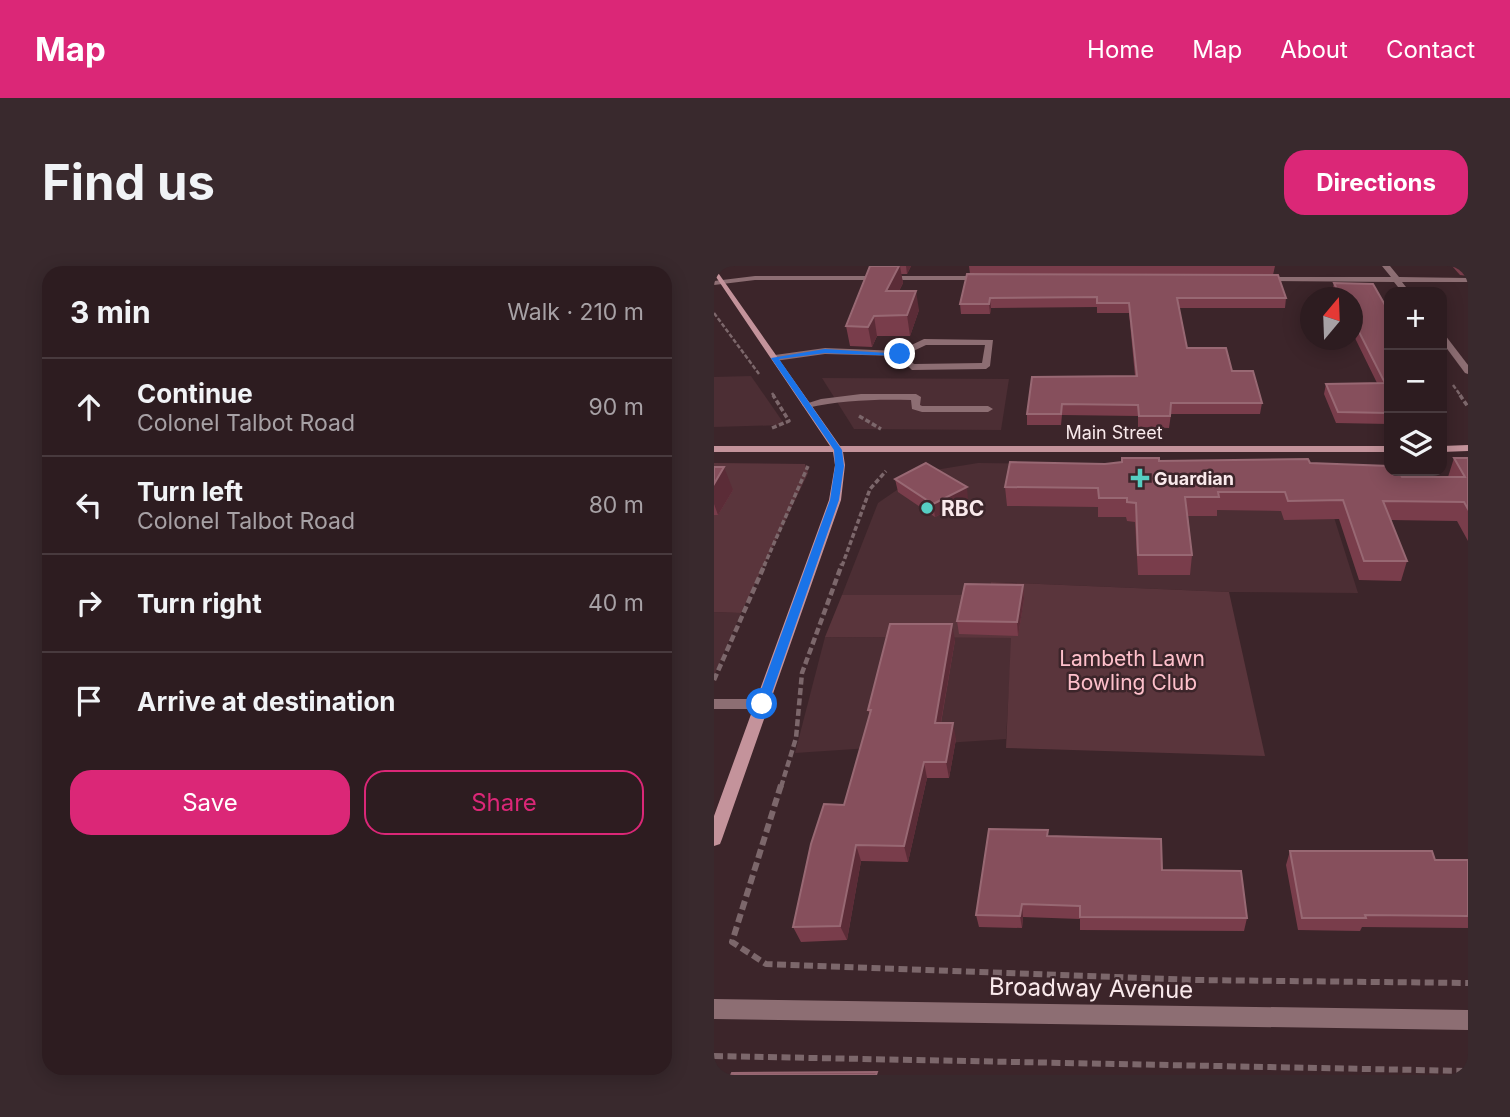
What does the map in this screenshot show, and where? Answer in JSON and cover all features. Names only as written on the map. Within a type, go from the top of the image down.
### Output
[{"type":"main road","points":[[714,270],[718,283],[775,358],[838,450],[839,466],[835,500],[714,839]]},
{"type":"main road","name":"Main Street","points":[[714,449],[1384,449]]},
{"type":"main road","points":[[1447,449],[1468,449]]},
{"type":"street","points":[[1386,266],[1402,287]]},
{"type":"street","points":[[718,283],[755,278],[992,278]]},
{"type":"street","points":[[1257,279],[1468,280]]},
{"type":"street","points":[[775,358],[825,351],[900,354],[924,342],[990,342],[986,366],[912,367],[900,354]]},
{"type":"street","points":[[1447,344],[1468,371]]},
{"type":"street","points":[[807,405],[840,397],[916,397],[915,407],[922,409],[988,409]]},
{"type":"street","points":[[714,704],[762,704]]},
{"type":"street","name":"Broadway Avenue","points":[[714,1009],[1468,1020]]},
{"type":"path","points":[[714,313],[759,374]]},
{"type":"path","points":[[767,431],[789,421],[768,385]]},
{"type":"path","points":[[840,397],[863,420]]},
{"type":"path","points":[[714,680],[810,462]]},
{"type":"path","points":[[886,471],[870,489],[856,521],[802,673],[796,738],[732,942],[766,964],[1182,979],[1468,982]]},
{"type":"path","points":[[714,1056],[1468,1071]]},
{"type":"shaded area","points":[[751,376],[785,425],[714,427],[714,377]]},
{"type":"shaded area","points":[[822,378],[1009,379],[1001,430],[854,429]]},
{"type":"shaded area","points":[[978,463],[1318,467],[1358,593],[1229,592],[992,582],[990,595],[842,595],[878,503],[923,472]]},
{"type":"shaded area","points":[[714,612],[741,613],[714,676]]},
{"type":"shaded area","points":[[825,637],[1012,638],[1006,739],[795,753]]},
{"type":"green space","points":[[714,463],[805,464],[808,473],[741,613],[714,612]]},
{"type":"green space","name":"Lambeth Lawn Bowling Club","points":[[991,582],[1229,592],[1265,756],[1006,748],[1011,638],[825,637],[842,595],[989,595]]},
{"type":"building","points":[[870,266],[899,266],[886,291],[916,291],[907,315],[874,316],[868,327],[846,326]]},
{"type":"building","points":[[967,274],[1278,275],[1286,298],[1177,298],[1187,348],[1226,348],[1232,371],[1253,371],[1262,403],[1171,403],[1170,416],[1139,416],[1138,405],[1062,404],[1061,414],[1027,414],[1032,377],[1137,376],[1129,303],[1097,303],[1097,297],[990,298],[989,304],[960,304]]},
{"type":"building","points":[[1334,283],[1373,284],[1384,303],[1384,381],[1363,340],[1363,287],[1336,287]]},
{"type":"building","points":[[1384,383],[1384,413],[1338,412],[1326,384]]},
{"type":"building","points":[[1122,458],[1159,458],[1159,461],[1308,459],[1310,463],[1384,466],[1384,476],[1465,477],[1454,458],[1468,458],[1468,509],[1464,502],[1383,501],[1407,561],[1364,561],[1343,500],[1288,501],[1285,492],[1218,492],[1219,497],[1185,497],[1192,555],[1138,555],[1136,503],[1127,502],[1127,498],[1099,498],[1098,488],[1005,487],[1010,462],[1122,462]]},
{"type":"building","points":[[926,463],[967,487],[933,504],[895,479]]},
{"type":"building","points":[[714,467],[724,467],[714,484]]},
{"type":"building","points":[[965,584],[1023,585],[1017,622],[957,621]]},
{"type":"building","points":[[890,624],[952,624],[935,723],[953,723],[946,762],[924,762],[904,846],[856,845],[840,926],[793,927],[811,844],[824,804],[844,805],[871,710],[868,710]]},
{"type":"building","points":[[989,829],[1048,830],[1047,836],[1161,839],[1162,870],[1241,871],[1247,918],[1080,917],[1080,906],[1022,904],[1020,916],[976,915]]},
{"type":"building","points":[[1290,851],[1432,851],[1435,860],[1468,860],[1468,916],[1365,915],[1366,918],[1302,918]]},
{"type":"building","points":[[877,1072],[876,1075],[731,1075],[732,1073]]},
{"type":"place","name":"Guardian","points":[[1140,478]]},
{"type":"place","name":"RBC","points":[[927,508]]},
{"type":"route","points":[[762,704],[835,500],[839,466],[838,450],[775,358],[825,351],[900,354]]}]
